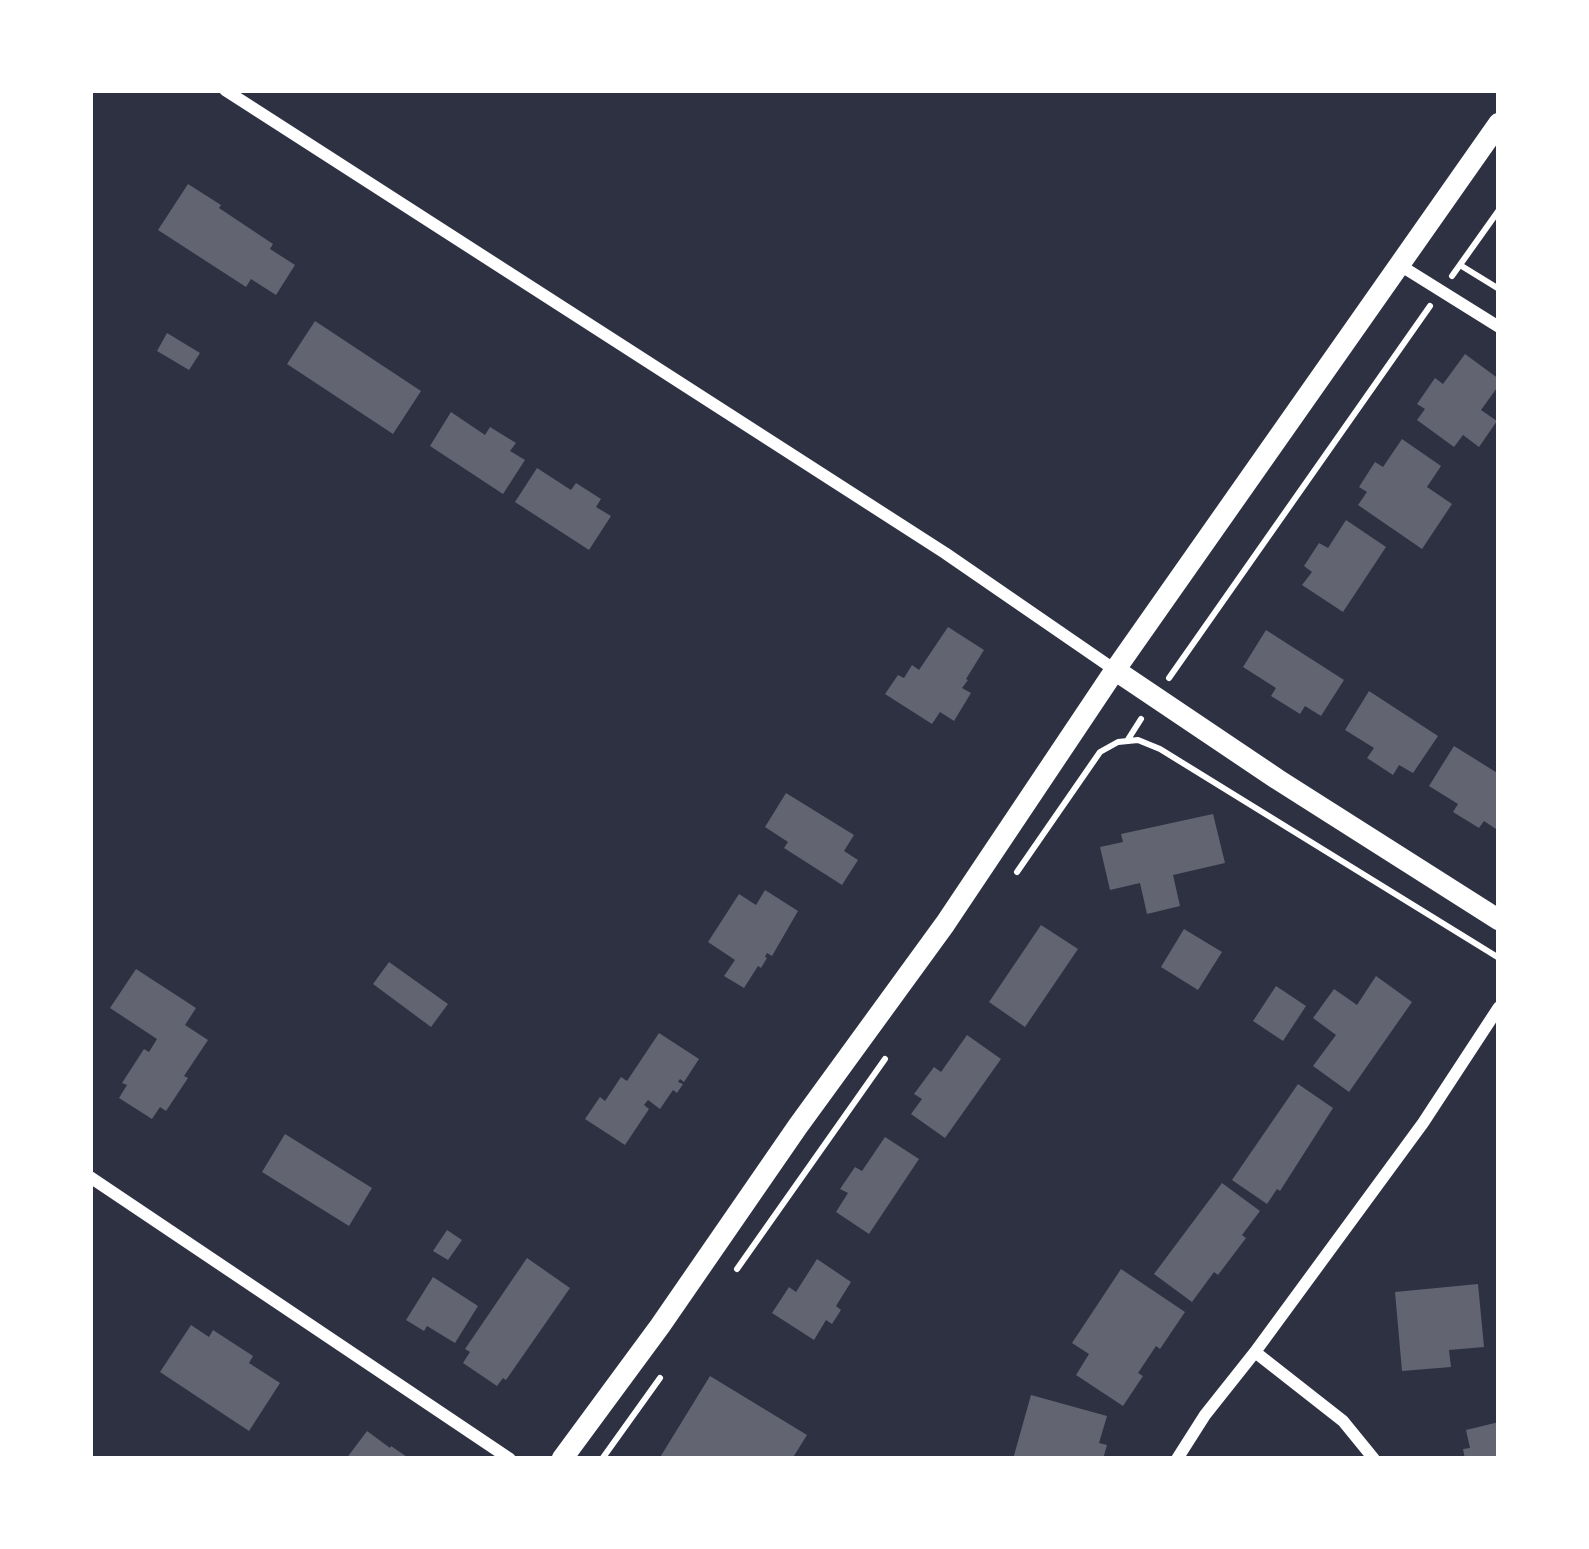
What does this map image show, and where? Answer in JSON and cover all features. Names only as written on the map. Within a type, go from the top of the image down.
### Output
[{"type":"street","points":[[225,90],[945,553],[1154,699],[1499,920]]},
{"type":"street","points":[[562,1459],[945,924],[1114,670],[1499,123]]},
{"type":"street","points":[[1398,264],[1499,327]]},
{"type":"street","points":[[1178,1459],[1204,1415],[1423,1124],[1499,1007]]},
{"type":"street","points":[[90,1178],[510,1459]]},
{"type":"street","points":[[1255,1352],[1343,1421],[1374,1459]]},
{"type":"path","points":[[1126,741],[1499,210]]},
{"type":"path","points":[[1460,265],[1499,290]]},
{"type":"path","points":[[1012,879],[1100,752],[1118,742],[1138,740],[1160,748],[1499,958]]},
{"type":"path","points":[[725,1285],[889,1053]]},
{"type":"path","points":[[602,1459],[670,1362]]},
{"type":"building","points":[[188,184],[295,265],[276,295],[251,279],[246,287],[158,230]]},
{"type":"building","points":[[315,321],[421,391],[393,434],[287,364]]},
{"type":"building","points":[[167,333],[200,353],[189,370],[157,351]]},
{"type":"building","points":[[1465,354],[1499,379],[1481,410],[1497,421],[1479,447],[1463,435],[1454,447],[1417,420],[1425,409],[1417,404],[1435,378],[1443,384]]},
{"type":"building","points":[[451,412],[485,435],[490,427],[516,443],[510,451],[525,460],[503,494],[430,446]]},
{"type":"building","points":[[1402,439],[1441,466],[1427,487],[1452,504],[1422,549],[1358,505],[1367,492],[1359,487],[1375,462],[1383,467]]},
{"type":"building","points":[[537,468],[571,490],[576,483],[601,499],[596,507],[611,516],[589,550],[515,502]]},
{"type":"building","points":[[1346,520],[1386,547],[1343,612],[1302,585],[1312,572],[1304,566],[1319,543],[1328,548]]},
{"type":"building","points":[[948,627],[984,650],[962,688],[971,693],[954,721],[940,712],[932,724],[885,694],[912,665],[919,670]]},
{"type":"building","points":[[1266,630],[1344,680],[1321,716],[1305,706],[1300,714],[1271,696],[1276,688],[1243,667]]},
{"type":"building","points":[[1369,691],[1438,736],[1413,773],[1399,765],[1393,775],[1367,758],[1374,748],[1345,730]]},
{"type":"building","points":[[1454,746],[1499,774],[1499,831],[1484,821],[1479,828],[1453,812],[1458,804],[1429,786]]},
{"type":"building","points":[[786,793],[854,835],[844,851],[858,860],[842,885],[784,848],[788,842],[765,827]]},
{"type":"building","points":[[1213,814],[1225,863],[1173,875],[1180,906],[1147,914],[1140,883],[1110,890],[1100,847],[1123,842],[1121,834]]},
{"type":"building","points":[[765,890],[798,911],[772,956],[767,953],[744,988],[724,976],[735,960],[708,942],[739,894],[756,905]]},
{"type":"building","points":[[1041,925],[1078,949],[1025,1027],[989,1002]]},
{"type":"building","points":[[1184,929],[1222,952],[1198,990],[1161,967]]},
{"type":"building","points":[[389,962],[448,1004],[431,1027],[373,984]]},
{"type":"building","points":[[136,969],[196,1008],[185,1025],[208,1040],[166,1111],[160,1107],[152,1119],[119,1098],[127,1085],[122,1083],[144,1049],[149,1052],[157,1039],[110,1008]]},
{"type":"building","points":[[1376,976],[1412,1002],[1349,1092],[1313,1066],[1336,1035],[1313,1018],[1334,989],[1357,1005]]},
{"type":"building","points":[[1276,986],[1306,1006],[1283,1041],[1253,1021]]},
{"type":"building","points":[[659,1033],[699,1059],[660,1109],[648,1100],[644,1105],[649,1109],[625,1145],[585,1119],[621,1077],[627,1081]]},
{"type":"building","points":[[967,1035],[1001,1059],[945,1138],[911,1114],[922,1099],[914,1094],[934,1067],[941,1072]]},
{"type":"building","points":[[1298,1084],[1333,1108],[1267,1204],[1232,1180]]},
{"type":"building","points":[[285,1134],[372,1188],[349,1226],[262,1172]]},
{"type":"building","points":[[885,1137],[919,1159],[869,1234],[836,1212],[848,1193],[840,1189],[855,1167],[862,1171]]},
{"type":"building","points":[[1222,1183],[1260,1211],[1242,1235],[1246,1238],[1192,1302],[1154,1274]]},
{"type":"building","points":[[447,1230],[462,1240],[448,1260],[433,1251]]},
{"type":"building","points":[[527,1258],[570,1288],[506,1380],[497,1386],[463,1363],[470,1352],[465,1349]]},
{"type":"building","points":[[817,1259],[851,1282],[836,1306],[841,1310],[832,1324],[826,1320],[814,1340],[772,1313],[789,1287],[796,1292]]},
{"type":"building","points":[[1121,1269],[1185,1312],[1138,1373],[1143,1376],[1123,1406],[1076,1375],[1089,1354],[1072,1343]]},
{"type":"building","points":[[433,1277],[478,1306],[455,1343],[406,1320]]},
{"type":"building","points":[[1478,1284],[1484,1347],[1449,1350],[1451,1367],[1402,1371],[1395,1292]]},
{"type":"building","points":[[191,1325],[209,1337],[213,1330],[253,1356],[249,1363],[280,1383],[249,1431],[160,1372]]},
{"type":"building","points":[[710,1376],[807,1435],[792,1459],[659,1459]]},
{"type":"building","points":[[1031,1395],[1107,1416],[1099,1443],[1107,1445],[1103,1459],[1013,1459]]},
{"type":"building","points":[[1499,1422],[1499,1459],[1465,1459],[1463,1449],[1470,1448],[1466,1430]]},
{"type":"building","points":[[367,1431],[390,1448],[410,1459],[346,1459]]}]
